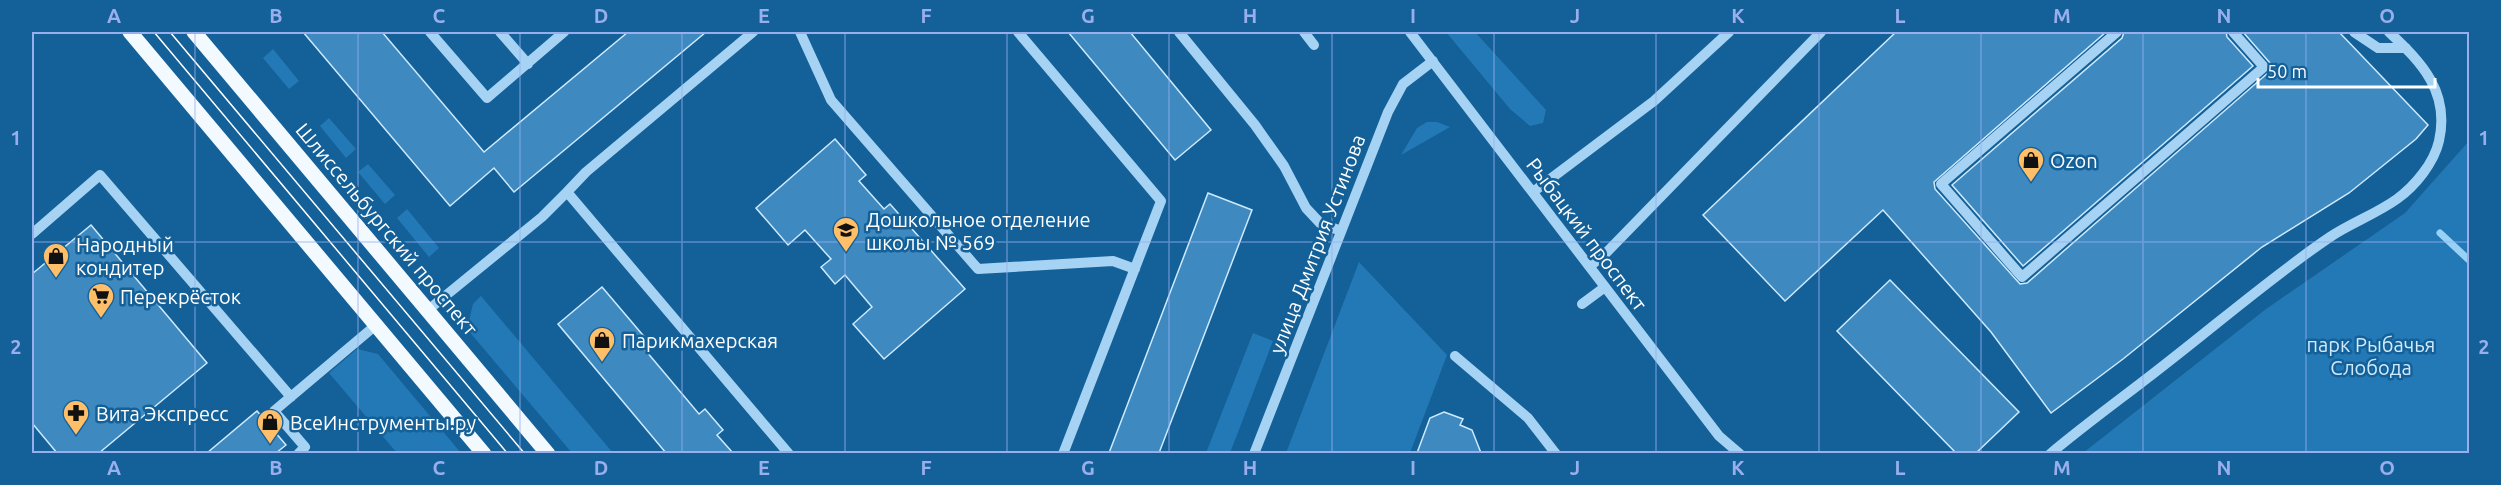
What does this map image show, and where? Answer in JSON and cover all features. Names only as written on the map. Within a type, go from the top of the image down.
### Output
[{"type":"main road","points":[[130,32],[484,453]]},
{"type":"main road","name":"Шлиссельбургский проспект","points":[[194,32],[548,453]]},
{"type":"street","points":[[430,32],[487,98],[564,32]]},
{"type":"street","points":[[500,32],[528,64]]},
{"type":"street","points":[[428,310],[542,217],[586,172],[753,32]]},
{"type":"street","points":[[800,32],[831,100],[978,269],[1113,261],[1135,269]]},
{"type":"street","points":[[1018,32],[1161,201],[1063,453]]},
{"type":"street","points":[[1179,32],[1255,125],[1284,166],[1306,208],[1320,223],[1341,231]]},
{"type":"street","points":[[1304,32],[1314,45]]},
{"type":"street","name":"Рыбацкий проспект","points":[[1410,32],[1719,436],[1740,453]]},
{"type":"street","points":[[1533,192],[1654,101],[1729,32]]},
{"type":"street","points":[[1590,266],[1606,253],[1821,32]]},
{"type":"street","points":[[2117,32],[1941,184],[2022,277],[2264,67],[2233,32]]},
{"type":"street","points":[[2354,32],[2378,48],[2406,48]]},
{"type":"street","points":[[2050,453],[2330,237],[2397,199],[2418,179],[2431,160],[2439,141],[2441,117],[2434,83],[2406,48],[2389,32]]},
{"type":"street","name":"улица Дмитрия Устинова","points":[[1254,453],[1388,112],[1403,84],[1433,61]]},
{"type":"street","points":[[32,234],[100,175],[291,397]]},
{"type":"street","points":[[567,192],[789,453]]},
{"type":"street","points":[[1582,304],[1605,287]]},
{"type":"street","points":[[298,453],[305,447],[274,411],[376,325]]},
{"type":"street","points":[[1455,356],[1528,418],[1556,453]]},
{"type":"green space","points":[[1446,32],[1475,32],[1546,110],[1543,123],[1530,126],[1510,109]]},
{"type":"green space","points":[[273,49],[299,81],[289,89],[263,58]]},
{"type":"green space","points":[[329,118],[356,149],[346,158],[320,126]]},
{"type":"green space","points":[[1427,122],[1437,122],[1450,127],[1401,155],[1417,128]]},
{"type":"green space","name":"парк Рыбачья Слобода","points":[[2469,141],[2469,453],[2083,453],[2266,309],[2405,213]]},
{"type":"green space","points":[[368,164],[395,195],[385,204],[358,172]]},
{"type":"green space","points":[[407,209],[439,248],[429,257],[397,218]]},
{"type":"green space","points":[[1359,262],[1447,355],[1410,453],[1286,453]]},
{"type":"green space","points":[[481,296],[613,453],[572,453],[467,329],[473,304]]},
{"type":"green space","points":[[1253,333],[1273,341],[1230,453],[1206,453]]},
{"type":"green space","points":[[357,349],[378,354],[461,453],[397,453],[329,373]]},
{"type":"building","points":[[303,32],[382,32],[484,152],[628,32],[706,32],[514,192],[494,168],[450,206]]},
{"type":"building","points":[[1068,32],[1130,32],[1211,130],[1175,160]]},
{"type":"building","points":[[1896,32],[2106,32],[1934,182],[1935,189],[2020,284],[2027,283],[2269,72],[2270,63],[2243,32],[2339,32],[2428,125],[2416,139],[2349,193],[2262,247],[2123,359],[2051,413],[1991,332],[1883,210],[1785,301],[1703,215]]},
{"type":"building","points":[[2124,32],[2226,32],[2227,37],[2253,66],[2023,266],[1952,185],[2122,38]]},
{"type":"building","points":[[835,139],[866,175],[859,181],[884,209],[890,204],[965,289],[884,359],[853,324],[872,307],[845,275],[835,284],[821,267],[831,259],[805,230],[788,245],[756,208]]},
{"type":"building","points":[[1208,193],[1252,210],[1159,453],[1109,453]]},
{"type":"building","name":"Перекрёсток","points":[[91,225],[207,363],[99,453],[57,453],[32,423],[32,274]]},
{"type":"building","points":[[1890,280],[2019,412],[1976,453],[1956,453],[1837,331]]},
{"type":"building","points":[[602,287],[647,340],[641,345],[699,414],[705,409],[723,430],[717,435],[733,453],[666,453],[558,324]]},
{"type":"building","points":[[257,411],[286,445],[276,453],[207,453]]},
{"type":"building","points":[[1444,412],[1463,419],[1460,425],[1472,430],[1481,453],[1417,453],[1430,418]]},
{"type":"waterway","points":[[2440,233],[2470,261]]},
{"type":"tram line","points":[[154,32],[508,454]]},
{"type":"tram line","points":[[170,32],[525,454]]},
{"type":"place","name":"Ozon","points":[[2031,183]]},
{"type":"place","name":"Дошкольное отделение школы № 569","points":[[846,253]]},
{"type":"place","name":"Народный кондитер","points":[[56,279]]},
{"type":"place","name":"Перекрёсток","points":[[101,319]]},
{"type":"place","name":"Парикмахерская","points":[[602,363]]},
{"type":"place","name":"Вита Экспресс","points":[[76,436]]},
{"type":"place","name":"ВсеИнструменты.ру","points":[[270,445]]}]
